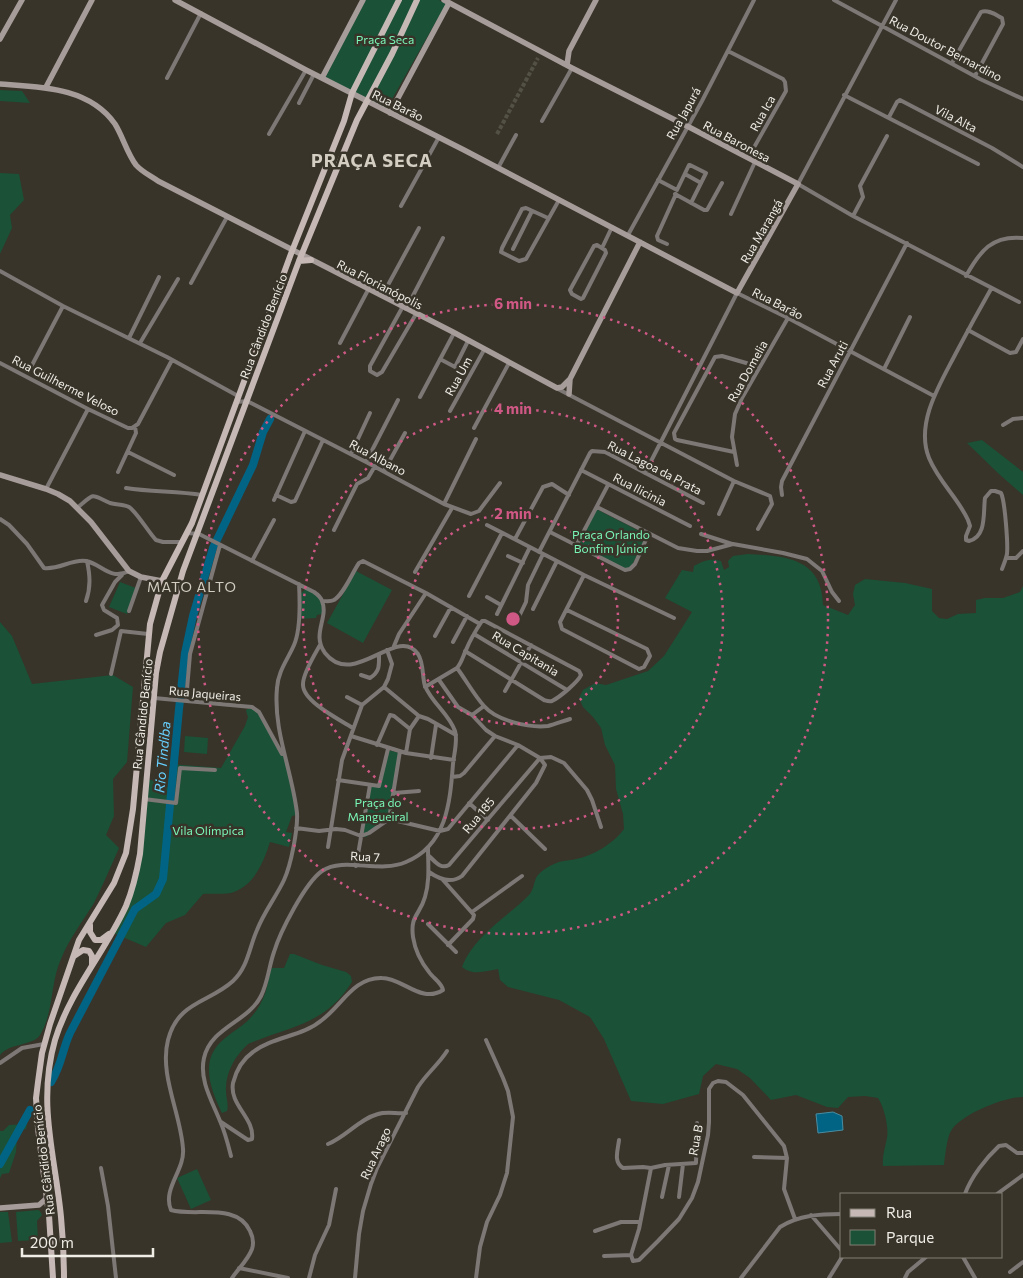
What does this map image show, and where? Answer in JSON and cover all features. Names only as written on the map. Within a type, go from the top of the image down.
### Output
[{"type":"main road","name":"Rua Cândido Benício","points":[[53,1278],[47,1198],[38,1128],[36,1098],[38,1082],[44,1044],[79,940],[114,883],[123,862],[129,836],[143,705],[148,634],[162,580],[187,533],[202,495],[292,251],[342,126],[352,93],[399,0]]},
{"type":"main road","name":"Rua Cândido Benício","points":[[64,1278],[61,1217],[46,1114],[52,1053],[68,1008],[127,905],[136,876],[160,652],[184,571],[301,258],[353,128],[417,0]]},
{"type":"main road","points":[[301,258],[311,260]]},
{"type":"main road","points":[[91,922],[91,936],[97,940],[105,939],[115,926]]},
{"type":"main road","points":[[74,956],[83,950],[89,951],[92,956],[92,966]]},
{"type":"street","points":[[1,35],[22,0]]},
{"type":"street","points":[[46,87],[92,0]]},
{"type":"street","name":"Rua Barão","points":[[175,0],[306,70],[788,318],[934,396]]},
{"type":"street","points":[[322,78],[362,0]]},
{"type":"street","points":[[555,59],[568,51],[596,0]]},
{"type":"street","name":"Rua Japurá","points":[[628,236],[702,101],[754,0]]},
{"type":"street","name":"Rua Doutor Bernardino","points":[[834,0],[952,64],[1023,99]]},
{"type":"street","name":"Rua Marangá","points":[[645,473],[737,293],[798,184],[896,0]]},
{"type":"street","points":[[390,113],[446,1]]},
{"type":"street","name":"Rua Baronesa","points":[[446,1],[540,55],[555,59],[687,126],[798,184],[853,216],[907,243],[990,289],[1018,302]]},
{"type":"street","points":[[952,64],[981,12],[986,10],[995,14],[1002,18],[1003,24],[975,76]]},
{"type":"street","points":[[167,78],[201,13]]},
{"type":"street","points":[[542,121],[570,67],[568,51]]},
{"type":"street","name":"Rua Ica","points":[[728,51],[783,80],[786,86],[786,91],[748,158]]},
{"type":"street","points":[[269,134],[306,70]]},
{"type":"street","points":[[299,103],[314,74]]},
{"type":"street","points":[[0,84],[46,87],[79,96],[100,109],[115,125],[136,165],[143,171],[158,181],[292,251],[301,258]]},
{"type":"street","points":[[844,95],[978,164]]},
{"type":"street","name":"Vila Alta","points":[[889,117],[896,103],[900,100],[992,148],[1021,166]]},
{"type":"street","points":[[498,168],[516,135]]},
{"type":"street","points":[[853,216],[863,197],[860,186],[887,136]]},
{"type":"street","points":[[401,206],[439,137]]},
{"type":"street","points":[[731,214],[755,162]]},
{"type":"street","points":[[667,244],[658,240],[657,236],[676,192],[691,164],[705,171],[691,203]]},
{"type":"street","points":[[685,174],[701,183]]},
{"type":"street","points":[[658,180],[691,203],[705,210],[708,210],[722,183]]},
{"type":"street","points":[[548,218],[526,208],[522,209],[501,250],[503,254],[518,261],[526,259],[559,199]]},
{"type":"street","points":[[513,249],[532,211]]},
{"type":"street","points":[[191,282],[227,217]]},
{"type":"street","points":[[602,248],[612,227]]},
{"type":"street","points":[[382,297],[419,228]]},
{"type":"street","points":[[416,314],[382,372],[377,375],[370,371],[370,367],[443,238]]},
{"type":"street","points":[[966,276],[979,254],[996,241],[1005,238],[1023,238]]},
{"type":"street","points":[[557,388],[562,387],[570,379],[640,242]]},
{"type":"street","name":"Rua Aruti","points":[[782,495],[782,481],[907,243]]},
{"type":"street","points":[[594,246],[602,248],[606,253],[583,298],[572,294],[570,290],[594,246]]},
{"type":"street","name":"Rua Florianópolis","points":[[311,260],[454,333],[509,364],[734,481],[770,496],[772,504],[758,529]]},
{"type":"street","points":[[0,271],[63,306],[172,360],[236,400],[247,401]]},
{"type":"street","points":[[129,338],[159,277]]},
{"type":"street","points":[[140,343],[178,279]]},
{"type":"street","points":[[990,289],[934,396],[925,440],[928,456],[935,470],[968,520],[970,526],[966,540],[974,540],[981,532],[985,498],[988,494],[991,491],[999,491],[1003,497],[1007,545],[1006,558],[1002,569]]},
{"type":"street","points":[[340,343],[368,290]]},
{"type":"street","points":[[31,367],[63,306]]},
{"type":"street","points":[[884,369],[910,317]]},
{"type":"street","name":"Rua Domelia","points":[[737,465],[732,437],[735,414],[788,318]]},
{"type":"street","points":[[968,330],[1010,353],[1016,352],[1023,339]]},
{"type":"street","points":[[420,397],[454,333]]},
{"type":"street","points":[[440,359],[455,366],[468,341]]},
{"type":"street","name":"Rua Um","points":[[450,411],[484,350]]},
{"type":"street","points":[[734,452],[677,440],[674,433],[715,357],[722,356],[760,367]]},
{"type":"street","points":[[118,472],[136,433],[135,426],[138,424],[172,360]]},
{"type":"street","name":"Rua Guilherme Veloso","points":[[0,363],[88,410],[128,428],[135,426]]},
{"type":"street","points":[[474,428],[509,364]]},
{"type":"street","points":[[569,394],[570,379]]},
{"type":"street","points":[[366,462],[398,400]]},
{"type":"street","name":"Rua Albano","points":[[247,401],[375,466],[452,508],[476,514],[500,483]]},
{"type":"street","points":[[46,489],[88,410]]},
{"type":"street","points":[[350,454],[370,413]]},
{"type":"street","points":[[1003,425],[1013,419],[1023,418]]},
{"type":"street","points":[[274,500],[305,431]]},
{"type":"street","points":[[384,471],[405,432]]},
{"type":"street","points":[[444,504],[476,439]]},
{"type":"street","points":[[276,495],[291,502],[295,501],[323,440]]},
{"type":"street","name":"Rua Lagoa da Prata","points":[[515,625],[526,602],[528,585],[550,532],[592,451],[601,450],[703,503]]},
{"type":"street","points":[[128,452],[174,475]]},
{"type":"street","points":[[334,530],[357,484],[368,478],[375,466]]},
{"type":"street","name":"Rua Ilicinia","points":[[581,470],[690,526]]},
{"type":"street","points":[[0,475],[58,494],[77,508],[108,542],[129,571],[141,577],[162,580]]},
{"type":"street","points":[[719,514],[734,481]]},
{"type":"street","points":[[515,539],[543,487],[552,484],[569,495]]},
{"type":"street","points":[[576,546],[608,484]]},
{"type":"street","points":[[126,488],[151,492],[179,491],[202,495]]},
{"type":"street","points":[[77,508],[90,497],[99,496],[109,502],[131,508],[156,540],[182,542]]},
{"type":"street","points":[[597,507],[678,548],[707,551],[733,544]]},
{"type":"street","points":[[414,572],[452,508]]},
{"type":"street","points":[[0,519],[9,525],[22,539],[44,568],[57,568],[78,561],[87,561],[110,573],[122,574]]},
{"type":"street","points":[[252,561],[274,520]]},
{"type":"street","points":[[487,526],[674,618]]},
{"type":"street","points":[[550,532],[621,569],[627,570],[635,564],[649,533]]},
{"type":"street","points":[[187,533],[199,534],[314,592],[322,601],[319,632],[320,645],[334,661],[349,664],[366,661],[394,646],[402,646],[418,653],[426,687],[433,700],[450,722],[456,735]]},
{"type":"street","points":[[469,596],[502,533]]},
{"type":"street","points":[[700,534],[733,544],[807,559],[822,572],[839,601]]},
{"type":"street","points":[[182,701],[190,654],[217,543]]},
{"type":"street","points":[[497,614],[530,547]]},
{"type":"street","points":[[1006,558],[1016,558],[1023,551]]},
{"type":"street","points":[[508,556],[523,563]]},
{"type":"street","points":[[86,601],[90,580],[87,561]]},
{"type":"street","points":[[322,601],[334,600],[359,563],[364,561],[467,616],[481,622],[488,621],[579,671],[581,677],[567,690],[548,702],[511,682],[465,651]]},
{"type":"street","points":[[532,609],[556,561]]},
{"type":"street","points":[[96,635],[112,630],[118,625],[117,618],[104,610],[102,604],[115,582],[122,574],[129,571]]},
{"type":"street","points":[[567,610],[648,649],[650,656],[644,667],[639,669],[563,631],[560,622],[584,575]]},
{"type":"street","points":[[129,612],[141,577]]},
{"type":"street","points":[[232,1278],[252,1250],[253,1245],[251,1233],[242,1220],[217,1212],[181,1213],[172,1210],[168,1204],[170,1192],[184,1159],[182,1136],[168,1077],[166,1053],[171,1031],[182,1014],[196,1003],[228,985],[244,967],[257,928],[285,879],[296,828],[296,803],[277,718],[276,688],[280,672],[298,633],[299,584]]},
{"type":"street","points":[[394,646],[399,634],[426,593]]},
{"type":"street","points":[[487,597],[501,605]]},
{"type":"street","points":[[435,636],[451,607]]},
{"type":"street","points":[[453,642],[467,616]]},
{"type":"street","points":[[426,687],[458,668],[481,622]]},
{"type":"street","points":[[111,674],[121,631],[148,634]]},
{"type":"street","name":"Rua Capitania","points":[[474,634],[567,690]]},
{"type":"street","points":[[320,645],[304,678],[302,685],[304,692],[312,702],[353,728]]},
{"type":"street","points":[[505,691],[531,645]]},
{"type":"street","points":[[328,847],[342,760],[362,705],[384,687],[391,670],[392,664],[387,650]]},
{"type":"street","points":[[361,675],[370,678],[377,673],[379,669],[379,655]]},
{"type":"street","points":[[458,668],[484,706],[508,722],[549,726],[570,719]]},
{"type":"street","points":[[440,680],[458,707],[472,715],[495,736],[518,745],[540,758],[545,765],[541,776],[462,876],[456,880],[443,880]]},
{"type":"street","points":[[384,687],[419,716],[456,735]]},
{"type":"street","points":[[347,697],[362,705]]},
{"type":"street","name":"Rua Jaqueiras","points":[[154,698],[256,708],[285,758]]},
{"type":"street","points":[[472,715],[484,706]]},
{"type":"street","points":[[377,745],[390,715],[410,729]]},
{"type":"street","points":[[406,753],[410,729],[419,716]]},
{"type":"street","points":[[431,758],[436,725]]},
{"type":"street","name":"Rua 7","points":[[231,1156],[204,1081],[204,1058],[207,1049],[220,1033],[257,1002],[266,982],[277,941],[284,926],[314,879],[320,873],[335,865],[393,866],[406,862],[428,847],[440,831],[448,809],[456,735]]},
{"type":"street","points":[[351,736],[400,752],[454,760]]},
{"type":"street","points":[[452,777],[460,776],[464,773],[495,736]]},
{"type":"street","points":[[389,819],[440,831],[448,829],[518,745]]},
{"type":"street","points":[[338,780],[377,786],[380,784],[388,749]]},
{"type":"street","points":[[296,828],[319,831],[330,829],[346,830],[361,836],[369,833],[389,819],[400,752]]},
{"type":"street","points":[[540,758],[551,757],[564,763],[587,790],[601,827]]},
{"type":"street","name":"Rua 185","points":[[428,855],[440,866],[449,866],[540,758]]},
{"type":"street","points":[[144,799],[176,802],[180,768],[215,770]]},
{"type":"street","points":[[356,866],[370,785]]},
{"type":"street","points":[[394,793],[419,791]]},
{"type":"street","points":[[469,804],[488,820]]},
{"type":"street","points":[[511,816],[545,849]]},
{"type":"street","points":[[220,1122],[248,1140],[252,1139],[252,1132],[236,1104],[233,1093],[236,1075],[243,1061],[259,1048],[322,1021],[358,984],[366,980],[380,978],[392,980],[415,992],[439,992],[443,990],[442,986],[420,960],[412,929],[415,916],[425,898],[428,847]]},
{"type":"street","points":[[428,872],[443,880],[474,915],[473,919],[448,945]]},
{"type":"street","points":[[472,912],[522,876]]},
{"type":"street","points":[[428,924],[456,952]]},
{"type":"street","points":[[476,1278],[480,1247],[487,1222],[508,1173],[512,1118],[508,1091],[486,1040]]},
{"type":"street","points":[[0,1063],[22,1048],[44,1044]]},
{"type":"street","name":"Rua Arago","points":[[355,1278],[361,1226],[371,1184],[377,1168],[425,1076],[443,1058],[447,1051]]},
{"type":"street","name":"Rua B","points":[[631,1255],[633,1261],[638,1260],[679,1219],[695,1192],[699,1163],[709,1122],[709,1089],[713,1083],[722,1081],[731,1085],[742,1095],[780,1140],[784,1146],[787,1158]]},
{"type":"street","points":[[328,1144],[341,1138],[364,1120],[374,1115],[406,1112]]},
{"type":"street","points":[[619,1140],[618,1164],[623,1168],[642,1167],[650,1170],[669,1165],[699,1163],[697,1123]]},
{"type":"street","points":[[966,1193],[982,1167],[999,1146],[1006,1145],[1017,1153],[1023,1153]]},
{"type":"street","points":[[754,1157],[787,1158],[784,1189],[795,1219]]},
{"type":"street","points":[[679,1197],[683,1164]]},
{"type":"street","points":[[662,1197],[669,1165]]},
{"type":"street","points":[[101,1168],[108,1206],[116,1278]]},
{"type":"street","points":[[604,1256],[631,1255],[640,1222],[650,1170]]},
{"type":"street","points":[[998,1193],[1023,1174]]},
{"type":"street","points":[[309,1278],[315,1255],[327,1232],[336,1188]]},
{"type":"street","points":[[38,1205],[47,1198]]},
{"type":"street","points":[[0,1208],[38,1205],[48,1210]]},
{"type":"street","points":[[741,1278],[780,1227],[795,1219],[811,1215],[840,1214]]},
{"type":"street","points":[[811,1215],[840,1249]]},
{"type":"street","points":[[595,1231],[621,1222],[640,1222]]},
{"type":"street","points":[[829,1278],[841,1258]]},
{"type":"street","points":[[905,1278],[908,1272],[925,1258]]},
{"type":"street","points":[[965,1258],[975,1278]]},
{"type":"street","points":[[1010,1272],[1023,1262]]},
{"type":"street","points":[[239,1268],[288,1278]]},
{"type":"green space","name":"Praça Seca","points":[[365,0],[439,0],[446,4],[387,108],[325,78]]},
{"type":"green space","points":[[0,90],[22,91],[30,103],[0,101]]},
{"type":"green space","points":[[0,173],[19,174],[24,200],[10,215],[12,228],[0,254]]},
{"type":"green space","points":[[982,440],[1023,472],[1023,495],[967,443]]},
{"type":"green space","name":"Praça Orlando Bonfim Júnior","points":[[596,509],[647,535],[632,565],[626,572],[576,546]]},
{"type":"green space","points":[[748,554],[788,559],[809,569],[816,577],[821,589],[823,605],[848,615],[855,605],[853,594],[855,585],[865,579],[905,583],[932,589],[932,611],[939,618],[947,619],[958,614],[976,613],[976,600],[1003,598],[1020,592],[1023,586],[1023,1097],[995,1103],[973,1113],[956,1125],[948,1138],[944,1165],[883,1166],[887,1123],[878,1098],[865,1096],[848,1097],[838,1108],[827,1107],[796,1095],[771,1100],[750,1078],[737,1069],[716,1064],[703,1076],[699,1094],[663,1104],[631,1101],[604,1039],[590,1017],[559,1000],[508,987],[500,980],[498,969],[475,972],[462,967],[483,936],[529,895],[537,876],[542,871],[562,861],[573,860],[596,852],[609,844],[624,829],[623,814],[616,789],[615,765],[605,745],[601,728],[583,707],[579,698],[583,690],[595,683],[606,685],[648,671],[664,656],[692,612],[665,598],[682,570],[693,572],[694,566],[704,561],[713,560],[721,561],[724,570],[729,567],[728,561],[733,556]]},
{"type":"green space","points":[[356,571],[392,590],[363,643],[327,623]]},
{"type":"green space","points":[[120,582],[136,588],[127,614],[109,607]]},
{"type":"green space","points":[[306,589],[316,593],[322,601],[322,614],[317,615],[316,618],[298,619],[301,593]]},
{"type":"green space","points":[[0,622],[12,636],[32,684],[113,675],[133,687],[127,762],[113,779],[114,816],[106,835],[119,848],[94,903],[72,937],[61,959],[55,978],[48,1017],[40,1035],[37,1039],[9,1048],[0,1055]]},
{"type":"green space","name":"Vila Olímpica","points":[[247,709],[255,709],[285,759],[297,815],[292,816],[286,832],[292,833],[289,847],[270,842],[262,864],[248,883],[231,893],[203,894],[185,915],[166,923],[146,947],[113,933],[139,868],[146,821],[149,780],[168,782],[170,764],[221,768],[245,726],[248,717]]},
{"type":"green space","points":[[185,736],[208,738],[207,754],[184,752]]},
{"type":"green space","name":"Praça do Mangueiral","points":[[387,750],[400,753],[390,820],[366,837],[361,836],[370,785],[380,787]]},
{"type":"green space","points":[[290,954],[346,972],[351,976],[352,982],[342,996],[318,1016],[248,1044],[243,1049],[229,1071],[226,1084],[228,1109],[222,1113],[214,1094],[209,1074],[211,1055],[224,1039],[244,1024],[256,1011],[265,993],[272,968],[284,968]]},
{"type":"green space","points":[[27,1124],[26,1129],[21,1130],[17,1137],[16,1152],[9,1173],[2,1174],[0,1178],[0,1131],[3,1131],[9,1125]]},
{"type":"green space","points":[[197,1169],[211,1200],[191,1209],[177,1178]]},
{"type":"green space","points":[[38,1210],[42,1215],[37,1221],[38,1240],[18,1241],[16,1212]]},
{"type":"green space","points":[[0,1212],[8,1212],[12,1242],[0,1243]]},
{"type":"water","points":[[833,1112],[842,1116],[843,1130],[818,1133],[816,1114]]},
{"type":"waterway","name":"Rio Tindiba","points":[[51,1082],[70,1033],[135,909],[156,894],[163,879],[185,653],[193,616],[213,548],[253,465],[263,432],[270,419]]},
{"type":"waterway","name":"Rio Tindiba","points":[[0,1164],[30,1110]]},
{"type":"tunnel","points":[[497,134],[538,58]]},
{"type":"district","name":"PRAÇA SECA","points":[[372,160]]},
{"type":"district","name":"MATO ALTO","points":[[192,586]]}]
